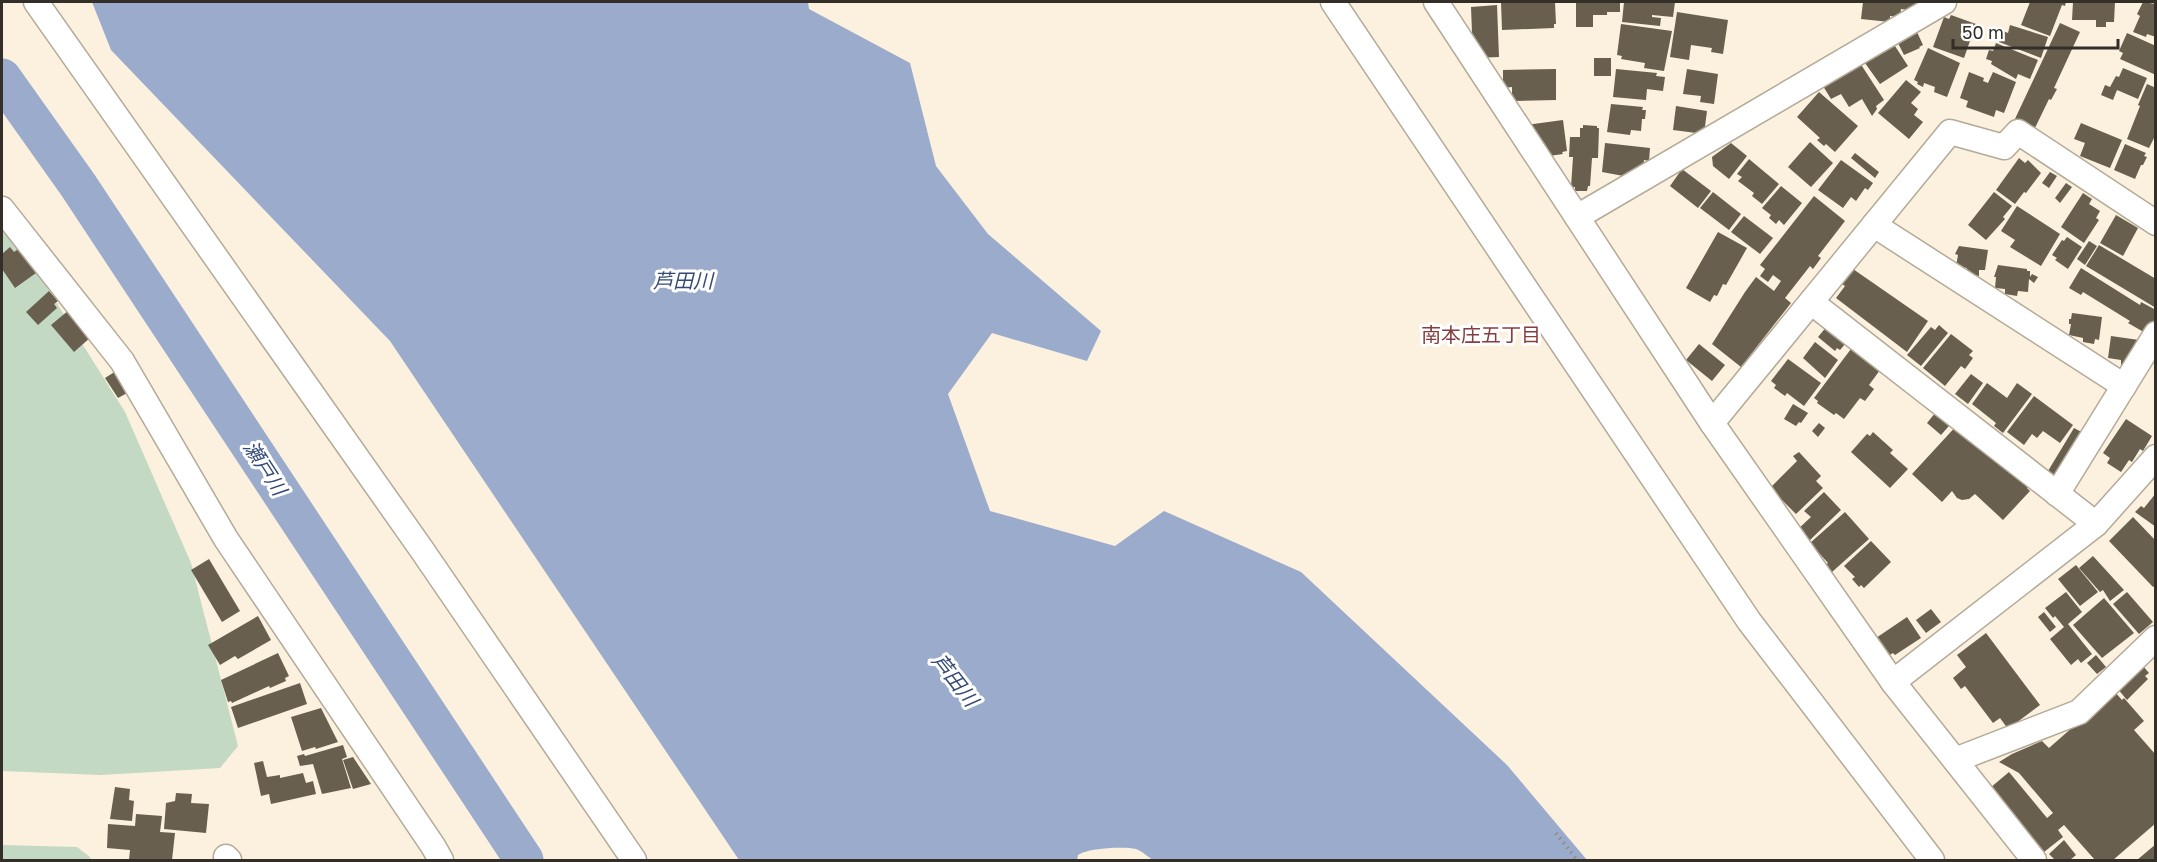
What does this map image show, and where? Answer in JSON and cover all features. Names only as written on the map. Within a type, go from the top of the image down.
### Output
[{"type":"street","points":[[36,2],[422,550],[634,861]]},
{"type":"street","points":[[44,2],[54,28]]},
{"type":"street","points":[[1333,2],[1749,621],[1932,861]]},
{"type":"street","points":[[1436,2],[1712,423],[1893,682],[2034,861]]},
{"type":"street","points":[[1577,217],[1944,2]]},
{"type":"street","points":[[1712,423],[1950,132],[2004,147],[2018,132],[2156,223]]},
{"type":"street","points":[[2,209],[122,361],[226,539],[441,861]]},
{"type":"street","points":[[1874,225],[2124,386]]},
{"type":"street","points":[[1811,302],[2096,524]]},
{"type":"street","points":[[2057,494],[2156,334]]},
{"type":"street","points":[[1893,682],[2096,524],[2156,458]]},
{"type":"street","points":[[1954,760],[2079,712],[2156,638]]},
{"type":"path","points":[[1556,833],[1577,861]]},
{"type":"green space","points":[[2,216],[125,412],[191,563],[238,746],[220,768],[101,775],[2,771]]},
{"type":"green space","points":[[2,845],[77,847],[91,860],[2,860]]},
{"type":"water","name":"芦田川","points":[[92,2],[808,2],[809,9],[910,63],[936,166],[988,234],[1101,331],[1087,361],[992,333],[948,394],[990,511],[1115,546],[1164,511],[1301,572],[1507,765],[1587,860],[1153,860],[1131,848],[1106,848],[1078,855],[1077,860],[739,860],[390,341],[111,50]]},
{"type":"building","points":[[1501,2],[1555,2],[1556,24],[1554,28],[1502,30]]},
{"type":"building","points":[[1576,2],[1620,2],[1620,12],[1593,15],[1593,27],[1576,27]]},
{"type":"building","points":[[1624,2],[1675,2],[1673,17],[1652,15],[1652,17],[1661,18],[1660,26],[1622,22]]},
{"type":"building","points":[[1863,2],[1918,2],[1909,10],[1901,9],[1900,17],[1890,16],[1890,22],[1861,19]]},
{"type":"building","points":[[2030,2],[2066,2],[2065,6],[2062,5],[2050,36],[2021,25]]},
{"type":"building","points":[[2073,2],[2115,2],[2114,22],[2106,22],[2106,27],[2096,27],[2096,20],[2072,20]]},
{"type":"building","points":[[2143,2],[2156,4],[2156,37],[2147,34],[2146,37],[2133,32],[2140,16],[2137,14]]},
{"type":"building","points":[[1497,5],[1499,57],[1473,58],[1471,7]]},
{"type":"building","points":[[1677,12],[1728,20],[1723,54],[1711,52],[1712,48],[1691,45],[1689,60],[1670,57]]},
{"type":"building","points":[[1951,15],[1976,24],[1964,58],[1933,47],[1944,17],[1949,19]]},
{"type":"building","points":[[2060,23],[2080,32],[2054,88],[2057,89],[2051,100],[2049,99],[2034,130],[2014,121]]},
{"type":"building","points":[[1621,24],[1672,31],[1664,71],[1644,68],[1645,63],[1621,59],[1622,56],[1617,55]]},
{"type":"building","points":[[2010,25],[2048,37],[2041,58],[1999,42],[2003,31],[2008,33]]},
{"type":"building","points":[[1917,32],[1923,45],[1904,55],[1897,41]]},
{"type":"building","points":[[2127,33],[2156,46],[2156,75],[2120,59],[2123,53],[2119,51]]},
{"type":"building","points":[[1893,43],[1908,66],[1880,84],[1865,63],[1866,60]]},
{"type":"building","points":[[1996,43],[2038,60],[2030,79],[2018,74],[2016,79],[1986,59],[1989,50],[1993,51]]},
{"type":"building","points":[[1928,48],[1960,63],[1947,97],[1934,92],[1935,87],[1924,83],[1923,87],[1914,80]]},
{"type":"building","points":[[1594,58],[1611,58],[1611,76],[1594,76]]},
{"type":"building","points":[[1860,63],[1884,100],[1876,106],[1877,109],[1872,116],[1862,99],[1849,107],[1841,94],[1831,99],[1823,86]]},
{"type":"building","points":[[2123,68],[2147,78],[2138,99],[2117,90],[2113,100],[2101,95],[2105,85],[2110,87]]},
{"type":"building","points":[[1556,69],[1556,100],[1512,101],[1512,87],[1503,88],[1503,70]]},
{"type":"building","points":[[1616,69],[1657,73],[1656,76],[1665,77],[1663,91],[1647,89],[1646,100],[1613,97]]},
{"type":"building","points":[[1687,69],[1718,74],[1714,104],[1700,102],[1701,96],[1683,94]]},
{"type":"building","points":[[1969,72],[1984,78],[1983,81],[1988,83],[1993,72],[2016,82],[2004,113],[1996,110],[1994,117],[1966,107],[1968,101],[1960,98]]},
{"type":"building","points":[[1906,80],[1921,92],[1911,103],[1918,109],[1914,115],[1923,122],[1909,139],[1878,113]]},
{"type":"building","points":[[2147,84],[2156,88],[2156,134],[2149,148],[2127,139]]},
{"type":"building","points":[[1819,92],[1858,126],[1835,152],[1817,140],[1820,138],[1797,117]]},
{"type":"building","points":[[1611,104],[1643,107],[1642,110],[1646,110],[1645,119],[1642,119],[1641,131],[1631,130],[1630,135],[1607,132]]},
{"type":"building","points":[[1676,106],[1707,111],[1704,134],[1673,130]]},
{"type":"building","points":[[1563,120],[1567,151],[1562,152],[1563,154],[1549,156],[1526,125]]},
{"type":"building","points":[[2081,123],[2122,140],[2110,168],[2080,156],[2085,143],[2074,139]]},
{"type":"building","points":[[1583,125],[1599,128],[1598,158],[1592,158],[1590,186],[1587,191],[1575,191],[1575,187],[1571,187],[1573,157],[1569,157],[1570,137],[1580,137],[1580,128],[1583,128]]},
{"type":"building","points":[[1810,142],[1833,163],[1811,187],[1788,167]]},
{"type":"building","points":[[1605,143],[1650,148],[1649,161],[1644,160],[1642,174],[1629,177],[1602,172]]},
{"type":"building","points":[[1731,143],[1747,156],[1729,179],[1713,166],[1712,157]]},
{"type":"building","points":[[2125,144],[2146,153],[2144,156],[2147,157],[2135,179],[2114,170]]},
{"type":"building","points":[[1855,153],[1879,172],[1875,178],[1851,158]]},
{"type":"building","points":[[2019,158],[2025,163],[2028,160],[2041,173],[2015,204],[1996,190]]},
{"type":"building","points":[[1749,159],[1779,184],[1762,204],[1752,196],[1754,193],[1738,181],[1742,177],[1737,174]]},
{"type":"building","points":[[1841,160],[1873,183],[1868,190],[1865,188],[1856,201],[1851,197],[1843,208],[1818,190]]},
{"type":"building","points":[[1682,169],[1711,191],[1698,208],[1670,186]]},
{"type":"building","points":[[2050,172],[2057,176],[2049,188],[2042,183]]},
{"type":"building","points":[[2066,183],[2072,187],[2060,203],[2055,198]]},
{"type":"building","points":[[1781,186],[1802,203],[1784,225],[1779,220],[1776,224],[1769,218],[1771,215],[1762,208]]},
{"type":"building","points":[[1713,192],[1741,214],[1729,230],[1700,208]]},
{"type":"building","points":[[1994,192],[2012,206],[2003,217],[2005,219],[1986,240],[1968,225]]},
{"type":"building","points":[[2083,193],[2092,199],[2089,204],[2100,211],[2096,218],[2099,220],[2084,243],[2061,227]]},
{"type":"building","points":[[1814,196],[1845,221],[1818,256],[1821,258],[1813,269],[1810,266],[1785,298],[1791,303],[1741,367],[1712,344],[1756,277],[1774,291],[1781,281],[1773,275],[1768,282],[1760,276],[1765,269],[1760,265]]},
{"type":"building","points":[[2017,206],[2060,234],[2041,266],[2010,247],[2015,240],[2001,231]]},
{"type":"building","points":[[2116,215],[2138,228],[2123,256],[2100,243]]},
{"type":"building","points":[[1744,216],[1773,238],[1760,254],[1731,232]]},
{"type":"building","points":[[1718,232],[1747,248],[1726,285],[1723,284],[1717,296],[1714,295],[1710,302],[1686,288]]},
{"type":"building","points":[[2067,237],[2082,247],[2068,269],[2052,255],[2062,240],[2064,241]]},
{"type":"building","points":[[2089,241],[2097,246],[2085,265],[2077,259]]},
{"type":"building","points":[[2099,245],[2156,279],[2156,308],[2086,266]]},
{"type":"building","points":[[1959,246],[1988,250],[1985,270],[1979,270],[1979,276],[1966,274],[1967,268],[1956,266],[1958,255],[1955,254]]},
{"type":"building","points":[[10,247],[14,252],[18,249],[36,273],[15,288],[2,269],[2,254]]},
{"type":"building","points":[[1998,265],[2027,269],[2030,271],[2030,277],[2032,274],[2038,277],[2034,283],[2029,279],[2028,292],[2018,291],[2017,296],[2005,294],[2005,289],[1995,288],[1996,277],[1994,277]]},
{"type":"building","points":[[2081,268],[2140,305],[2141,302],[2156,310],[2154,338],[2083,292],[2081,295],[2069,288]]},
{"type":"building","points":[[1853,269],[1928,321],[1907,352],[1836,298],[1845,286],[1842,284]]},
{"type":"building","points":[[49,291],[58,301],[54,304],[57,308],[38,325],[26,312]]},
{"type":"building","points":[[69,310],[91,337],[74,352],[51,325]]},
{"type":"building","points":[[2072,313],[2102,317],[2099,340],[2095,339],[2094,344],[2083,342],[2083,338],[2069,335],[2071,324],[2069,324],[2069,319]]},
{"type":"building","points":[[1832,320],[1852,336],[1840,350],[1837,348],[1835,351],[1818,337]]},
{"type":"building","points":[[1939,325],[1948,333],[1921,366],[1907,355],[1931,327],[1935,330]]},
{"type":"building","points":[[1951,334],[1973,351],[1969,355],[1973,358],[1965,369],[1961,366],[1945,386],[1923,368]]},
{"type":"building","points":[[2111,336],[2139,340],[2132,367],[2121,365],[2121,360],[2108,358]]},
{"type":"building","points":[[1857,341],[1886,362],[1869,385],[1874,389],[1865,401],[1860,398],[1844,419],[1836,413],[1834,415],[1817,403],[1818,401],[1814,398]]},
{"type":"building","points":[[1815,342],[1838,360],[1825,378],[1803,358]]},
{"type":"building","points":[[1699,344],[1725,365],[1712,381],[1686,360]]},
{"type":"building","points":[[1788,359],[1821,383],[1804,406],[1787,393],[1785,396],[1774,388],[1776,385],[1771,381]]},
{"type":"building","points":[[116,371],[129,392],[118,398],[105,378]]},
{"type":"building","points":[[1971,374],[1983,383],[1968,404],[1955,394]]},
{"type":"building","points":[[1987,383],[2007,398],[2017,383],[2032,394],[2003,433],[1994,426],[1996,423],[1972,404]]},
{"type":"building","points":[[2034,396],[2073,425],[2060,443],[2043,431],[2037,438],[2032,434],[2024,445],[2007,432]]},
{"type":"building","points":[[1793,404],[1808,413],[1796,426],[1784,419]]},
{"type":"building","points":[[1940,407],[1955,419],[1941,435],[1927,423]]},
{"type":"building","points":[[2126,419],[2152,436],[2143,451],[2140,449],[2132,462],[2129,460],[2121,472],[2107,463],[2110,458],[2103,453]]},
{"type":"building","points":[[1819,423],[1825,428],[1818,437],[1812,431]]},
{"type":"building","points":[[1959,423],[2029,485],[2027,488],[2030,491],[2003,520],[1975,494],[1969,499],[1962,500],[1957,498],[1952,491],[1942,502],[1912,474]]},
{"type":"building","points":[[2074,428],[2089,436],[2062,480],[2048,471]]},
{"type":"building","points":[[1873,432],[1893,450],[1890,453],[1908,469],[1890,488],[1851,452],[1867,434],[1870,436]]},
{"type":"building","points":[[1799,452],[1821,476],[1816,481],[1823,488],[1796,514],[1770,488],[1797,461],[1793,456]]},
{"type":"building","points":[[1824,492],[1841,510],[1809,541],[1797,530],[1811,517],[1804,511]]},
{"type":"building","points":[[2156,493],[2156,527],[2135,512],[2141,506],[2144,508]]},
{"type":"building","points":[[1845,512],[1869,539],[1832,572],[1825,565],[1828,563],[1810,543]]},
{"type":"building","points":[[2133,517],[2156,541],[2156,585],[2153,587],[2109,541]]},
{"type":"building","points":[[1871,541],[1891,562],[1864,588],[1861,585],[1859,587],[1852,579],[1855,577],[1844,566]]},
{"type":"building","points":[[2093,556],[2124,590],[2110,601],[2103,590],[2100,592],[2079,568]]},
{"type":"building","points":[[209,559],[240,611],[222,622],[191,570]]},
{"type":"building","points":[[2076,565],[2098,592],[2080,606],[2058,579]]},
{"type":"building","points":[[2066,592],[2082,612],[2068,624],[2092,654],[2081,663],[2078,659],[2071,665],[2050,639],[2064,627],[2045,608]]},
{"type":"building","points":[[2127,592],[2153,622],[2139,634],[2113,604]]},
{"type":"building","points":[[2104,598],[2134,633],[2102,658],[2073,625]]},
{"type":"building","points":[[1931,609],[1941,622],[1926,633],[1916,620]]},
{"type":"building","points":[[2044,612],[2056,627],[2050,632],[2038,617]]},
{"type":"building","points":[[258,616],[271,640],[238,659],[235,656],[220,665],[208,645]]},
{"type":"building","points":[[1907,617],[1921,638],[1895,655],[1893,653],[1888,656],[1876,638]]},
{"type":"building","points":[[1986,633],[2040,705],[2008,729],[2000,718],[1993,723],[1965,686],[1961,689],[1953,678],[1966,667],[1957,655]]},
{"type":"building","points":[[278,653],[289,676],[285,678],[286,681],[232,703],[228,702],[221,680]]},
{"type":"building","points":[[2096,655],[2106,667],[2097,674],[2087,663]]},
{"type":"building","points":[[2143,666],[2149,673],[2145,676],[2148,679],[2127,700],[2117,688]]},
{"type":"building","points":[[300,683],[307,704],[238,728],[231,707]]},
{"type":"building","points":[[2114,691],[2122,700],[2124,698],[2144,721],[2134,730],[2156,755],[2156,823],[2113,860],[2095,860],[2064,825],[2058,830],[2063,837],[2044,852],[1990,788],[2009,772],[2047,818],[2053,813],[2019,773],[1999,762],[2042,741],[2049,748]]},
{"type":"building","points":[[321,708],[338,742],[302,751],[291,717]]},
{"type":"building","points":[[343,745],[347,757],[342,759],[351,788],[322,794],[313,764],[300,766],[297,756],[304,754],[305,756]]},
{"type":"building","points":[[353,757],[371,784],[353,789],[343,760]]},
{"type":"building","points":[[263,761],[267,777],[280,775],[280,778],[303,773],[306,783],[313,781],[316,794],[271,804],[269,794],[261,796],[254,763]]},
{"type":"building","points":[[115,787],[130,789],[129,800],[134,801],[132,821],[110,819]]},
{"type":"building","points":[[176,793],[192,794],[191,803],[209,804],[206,833],[164,829],[166,803],[175,801]]},
{"type":"building","points":[[136,814],[162,816],[160,832],[175,833],[172,860],[129,860],[130,850],[107,848],[108,824],[135,826]]},
{"type":"building","points":[[2064,840],[2076,855],[2070,860],[2055,860],[2049,854]]},
{"type":"building","points":[[2156,844],[2156,860],[2137,860]]},
{"type":"waterway","name":"瀬戸川","points":[[2,78],[78,185],[524,860]]},
{"type":"district","name":"南本庄五丁目","points":[[1481,335]]}]
